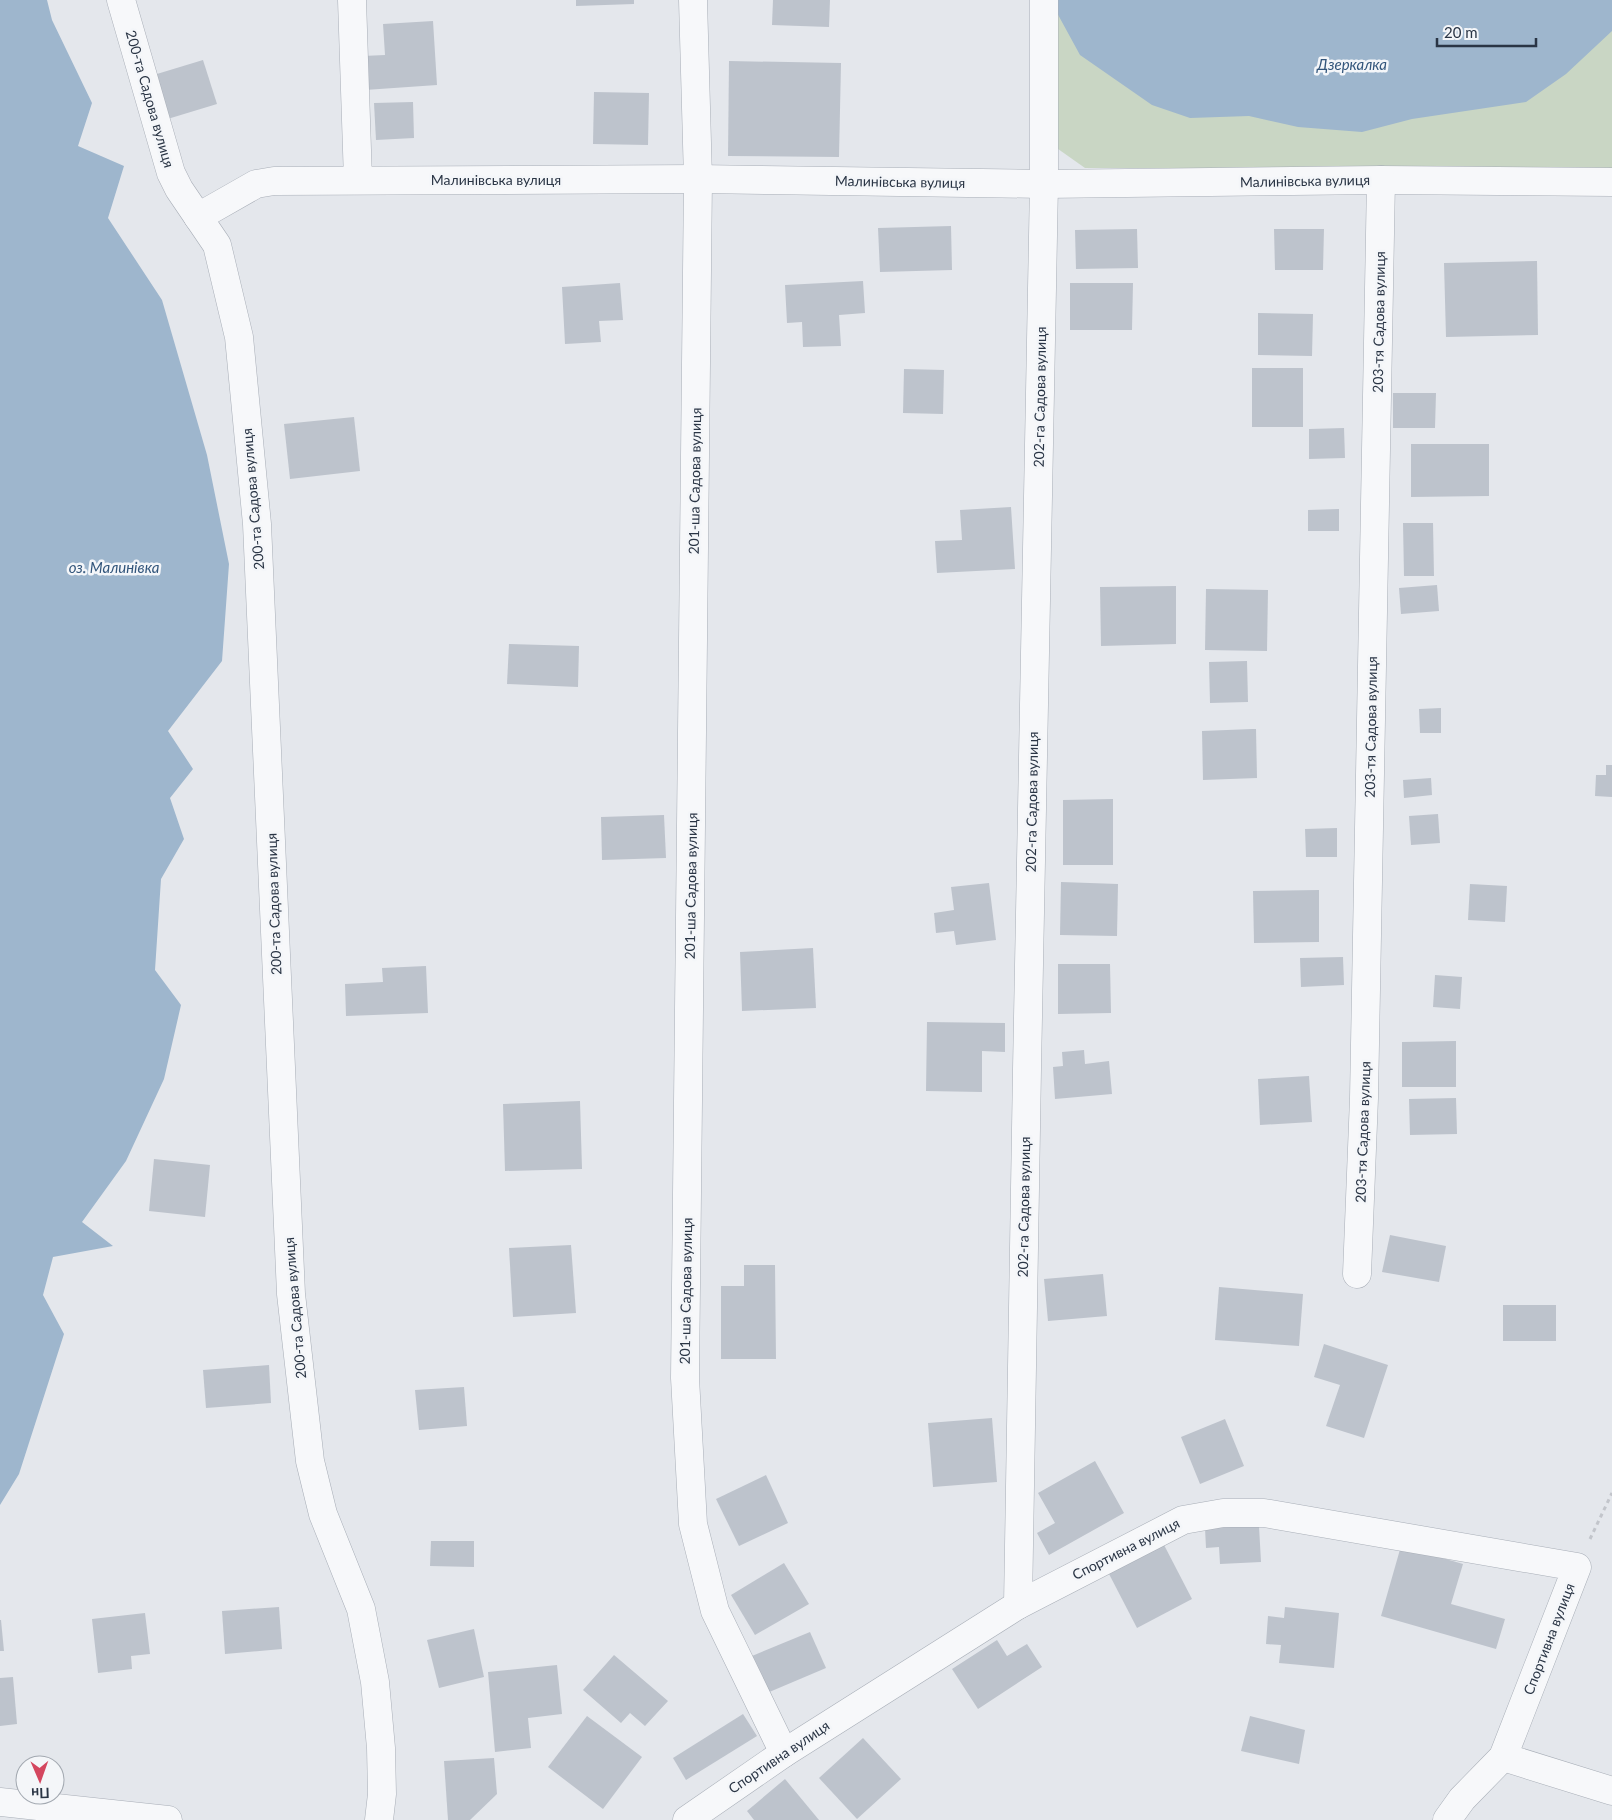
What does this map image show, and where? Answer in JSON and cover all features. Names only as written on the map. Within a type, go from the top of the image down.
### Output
[{"type":"street","name":"200-та Садова вулиця","points":[[121,0],[171,173],[179,189],[217,245],[238,337],[257,524],[291,1294],[310,1462],[323,1514],[362,1609],[375,1682],[381,1757],[382,1794],[379,1820]]},
{"type":"street","points":[[352,0],[358,180]]},
{"type":"street","name":"201-ша Садова вулиця","points":[[693,0],[698,179],[685,1368],[692,1524],[715,1611],[784,1752]]},
{"type":"street","name":"202-га Садова вулиця","points":[[1018,1605],[1026,1069],[1044,184],[1044,0]]},
{"type":"street","name":"Малинівська вулиця","points":[[198,217],[256,184],[274,181],[698,179],[1044,184],[1381,180],[1612,182]]},
{"type":"street","name":"203-тя Садова вулиця","points":[[1358,1274],[1364,1098],[1381,180]]},
{"type":"street","name":"Спортивна вулиця","points":[[687,1820],[784,1752],[1018,1605],[1182,1520],[1224,1513],[1264,1513],[1577,1567],[1503,1757]]},
{"type":"street","points":[[1447,1820],[1462,1799],[1503,1757],[1612,1791]]},
{"type":"street","points":[[0,1802],[168,1820]]},
{"type":"path","points":[[1577,1567],[1612,1493]]},
{"type":"green space","name":"Дзеркалка","points":[[1052,0],[1612,0],[1612,168],[1085,168],[1051,144]]},
{"type":"water","name":"оз. Малинівка","points":[[0,0],[47,0],[52,20],[92,103],[78,146],[124,166],[108,218],[162,300],[207,455],[229,564],[222,661],[168,731],[193,769],[170,798],[184,839],[161,879],[155,970],[181,1005],[164,1079],[126,1161],[82,1222],[113,1246],[53,1257],[43,1295],[64,1334],[19,1474],[0,1505]]},
{"type":"water","name":"Дзеркалка","points":[[1057,0],[1612,0],[1612,31],[1566,74],[1526,102],[1412,119],[1362,132],[1298,127],[1249,116],[1190,118],[1152,105],[1080,55],[1056,11]]},
{"type":"building","points":[[576,0],[634,0],[634,4],[576,6]]},
{"type":"building","points":[[773,0],[830,0],[829,27],[772,25]]},
{"type":"building","points":[[433,21],[437,85],[365,90],[363,56],[385,55],[383,24]]},
{"type":"building","points":[[203,60],[217,104],[161,121],[147,77]]},
{"type":"building","points":[[729,61],[841,63],[839,157],[728,156]]},
{"type":"building","points":[[594,92],[649,93],[648,145],[593,144]]},
{"type":"building","points":[[413,102],[414,138],[376,140],[374,103]]},
{"type":"building","points":[[951,226],[952,270],[880,272],[878,228]]},
{"type":"building","points":[[1137,229],[1138,268],[1076,269],[1075,230]]},
{"type":"building","points":[[1274,229],[1324,229],[1323,270],[1275,270]]},
{"type":"building","points":[[1537,261],[1538,335],[1446,337],[1444,263]]},
{"type":"building","points":[[863,281],[865,313],[839,315],[841,346],[803,347],[802,322],[787,323],[785,285]]},
{"type":"building","points":[[620,283],[623,320],[599,321],[601,342],[565,344],[562,287]]},
{"type":"building","points":[[1070,283],[1133,283],[1132,330],[1070,330]]},
{"type":"building","points":[[1258,313],[1313,314],[1312,356],[1258,355]]},
{"type":"building","points":[[1252,368],[1303,368],[1303,427],[1252,427]]},
{"type":"building","points":[[904,369],[944,370],[943,414],[903,413]]},
{"type":"building","points":[[1393,393],[1436,393],[1435,428],[1393,428]]},
{"type":"building","points":[[354,417],[360,471],[290,479],[284,424]]},
{"type":"building","points":[[1344,428],[1345,458],[1309,459],[1309,429]]},
{"type":"building","points":[[1411,444],[1489,444],[1489,496],[1411,497]]},
{"type":"building","points":[[1011,507],[1015,569],[937,573],[935,541],[962,540],[960,510]]},
{"type":"building","points":[[1339,509],[1339,531],[1308,531],[1308,510]]},
{"type":"building","points":[[1403,523],[1433,523],[1434,576],[1404,576]]},
{"type":"building","points":[[1437,585],[1439,611],[1401,614],[1399,588]]},
{"type":"building","points":[[1176,586],[1176,644],[1101,646],[1100,587]]},
{"type":"building","points":[[1206,589],[1268,590],[1267,651],[1205,650]]},
{"type":"building","points":[[509,644],[579,646],[578,687],[507,684]]},
{"type":"building","points":[[1247,661],[1248,702],[1210,703],[1209,662]]},
{"type":"building","points":[[1441,708],[1441,733],[1420,733],[1419,709]]},
{"type":"building","points":[[1256,729],[1257,778],[1203,780],[1202,731]]},
{"type":"building","points":[[1606,765],[1612,765],[1612,797],[1595,796],[1596,775],[1606,775]]},
{"type":"building","points":[[1431,778],[1432,795],[1404,798],[1403,780]]},
{"type":"building","points":[[1113,799],[1113,865],[1063,865],[1063,800]]},
{"type":"building","points":[[1438,814],[1440,843],[1411,845],[1409,816]]},
{"type":"building","points":[[664,815],[666,858],[602,860],[601,817]]},
{"type":"building","points":[[1337,828],[1337,857],[1306,857],[1305,829]]},
{"type":"building","points":[[1061,882],[1118,884],[1117,936],[1060,935]]},
{"type":"building","points":[[989,883],[996,940],[956,945],[954,931],[936,933],[934,913],[954,910],[951,887]]},
{"type":"building","points":[[1470,884],[1507,886],[1505,922],[1468,920]]},
{"type":"building","points":[[1319,890],[1319,942],[1254,943],[1253,891]]},
{"type":"building","points":[[813,948],[816,1008],[742,1011],[740,952]]},
{"type":"building","points":[[1343,957],[1344,985],[1301,987],[1300,958]]},
{"type":"building","points":[[1058,964],[1110,964],[1111,1013],[1058,1014]]},
{"type":"building","points":[[426,966],[428,1013],[346,1016],[345,984],[383,982],[382,968]]},
{"type":"building","points":[[1435,975],[1462,977],[1460,1009],[1433,1007]]},
{"type":"building","points":[[927,1022],[1005,1023],[1005,1052],[982,1051],[982,1092],[926,1091]]},
{"type":"building","points":[[1456,1041],[1456,1087],[1402,1087],[1402,1042]]},
{"type":"building","points":[[1084,1050],[1085,1064],[1109,1061],[1112,1094],[1055,1099],[1053,1067],[1063,1066],[1062,1052]]},
{"type":"building","points":[[1309,1076],[1312,1122],[1260,1125],[1258,1079]]},
{"type":"building","points":[[1456,1098],[1457,1134],[1410,1135],[1409,1099]]},
{"type":"building","points":[[580,1101],[582,1169],[505,1171],[503,1104]]},
{"type":"building","points":[[154,1159],[210,1165],[205,1217],[149,1211]]},
{"type":"building","points":[[1390,1235],[1446,1246],[1439,1282],[1382,1272]]},
{"type":"building","points":[[571,1245],[576,1313],[513,1317],[509,1248]]},
{"type":"building","points":[[744,1265],[775,1265],[776,1359],[721,1359],[721,1286],[744,1286]]},
{"type":"building","points":[[1103,1274],[1107,1316],[1048,1321],[1044,1279]]},
{"type":"building","points":[[1219,1287],[1303,1294],[1299,1346],[1215,1340]]},
{"type":"building","points":[[1503,1305],[1556,1305],[1556,1341],[1503,1341]]},
{"type":"building","points":[[1324,1344],[1388,1365],[1364,1438],[1326,1426],[1340,1385],[1314,1377]]},
{"type":"building","points":[[269,1365],[271,1403],[206,1408],[203,1370]]},
{"type":"building","points":[[464,1387],[467,1426],[419,1430],[415,1390]]},
{"type":"building","points":[[992,1418],[997,1482],[933,1487],[928,1423]]},
{"type":"building","points":[[1225,1419],[1244,1466],[1200,1484],[1181,1437]]},
{"type":"building","points":[[1095,1461],[1124,1513],[1049,1555],[1037,1533],[1055,1523],[1038,1493]]},
{"type":"building","points":[[766,1475],[788,1523],[739,1546],[716,1499]]},
{"type":"building","points":[[1259,1526],[1261,1562],[1220,1564],[1219,1547],[1206,1548],[1205,1528]]},
{"type":"building","points":[[431,1541],[474,1541],[474,1567],[430,1566]]},
{"type":"building","points":[[1163,1543],[1192,1599],[1137,1628],[1108,1572]]},
{"type":"building","points":[[1401,1546],[1463,1564],[1451,1604],[1505,1619],[1496,1649],[1381,1616]]},
{"type":"building","points":[[784,1563],[809,1604],[755,1635],[731,1595]]},
{"type":"building","points":[[279,1607],[282,1649],[225,1654],[222,1611]]},
{"type":"building","points":[[1285,1607],[1339,1613],[1334,1668],[1279,1663],[1281,1645],[1266,1644],[1268,1616],[1284,1618]]},
{"type":"building","points":[[145,1613],[150,1654],[131,1656],[132,1669],[98,1673],[92,1619]]},
{"type":"building","points":[[1,1620],[4,1651],[0,1651]]},
{"type":"building","points":[[474,1629],[484,1677],[439,1688],[427,1640]]},
{"type":"building","points":[[810,1632],[826,1668],[767,1693],[752,1656]]},
{"type":"building","points":[[997,1640],[1007,1656],[1027,1644],[1042,1667],[978,1709],[952,1669]]},
{"type":"building","points":[[614,1655],[668,1701],[645,1726],[630,1713],[621,1723],[583,1690]]},
{"type":"building","points":[[557,1665],[562,1714],[528,1718],[531,1748],[495,1752],[488,1672]]},
{"type":"building","points":[[13,1677],[17,1724],[0,1726],[0,1678]]},
{"type":"building","points":[[743,1714],[757,1736],[686,1780],[673,1758]]},
{"type":"building","points":[[587,1716],[642,1757],[603,1809],[548,1767]]},
{"type":"building","points":[[1250,1716],[1305,1730],[1299,1764],[1241,1751]]},
{"type":"building","points":[[863,1738],[901,1779],[857,1819],[819,1778]]},
{"type":"building","points":[[494,1758],[497,1794],[470,1820],[448,1820],[444,1761]]},
{"type":"building","points":[[785,1779],[819,1820],[754,1820],[747,1811]]}]
